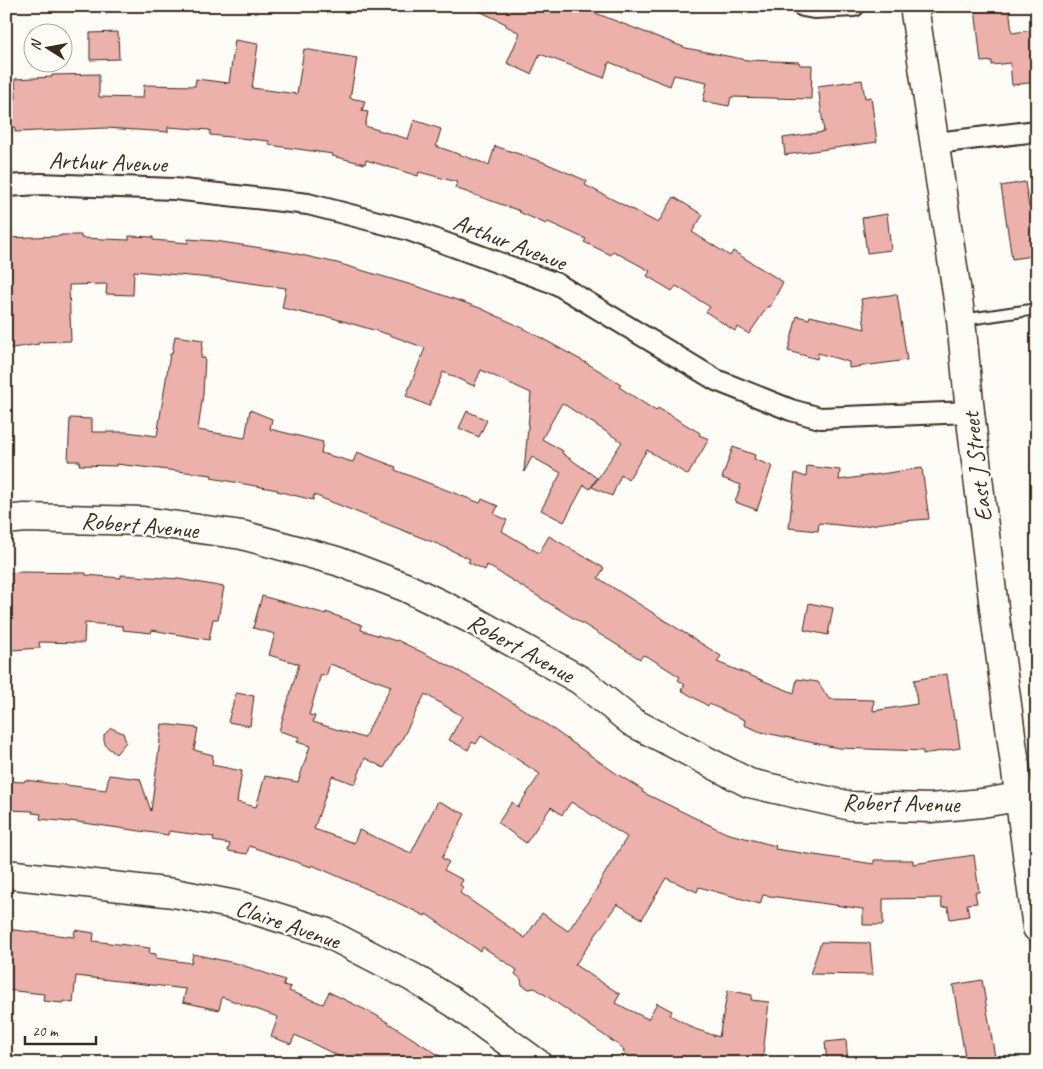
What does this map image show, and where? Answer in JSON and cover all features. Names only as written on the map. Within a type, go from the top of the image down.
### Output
[{"type":"street","points":[[803,6],[814,8],[854,6]]},
{"type":"street","name":"East J Street","points":[[914,6],[961,320],[970,412],[994,608],[1037,928]]},
{"type":"street","points":[[936,143],[1037,131]]},
{"type":"street","name":"Arthur Avenue","points":[[6,186],[40,184],[174,189],[308,204],[409,230],[557,284],[716,380],[791,410],[820,418],[970,412]]},
{"type":"street","name":"Robert Avenue","points":[[6,520],[25,518],[143,521],[242,535],[337,561],[405,586],[471,618],[580,680],[632,722],[749,783],[851,806],[930,808],[1019,797]]},
{"type":"street","name":"Claire Avenue","points":[[6,874],[183,895],[241,906],[325,932],[412,977],[453,1002],[537,1063]]},
{"type":"lane","points":[[961,320],[1037,309]]},
{"type":"building","points":[[469,6],[577,6],[686,48],[747,60],[799,62],[800,65],[812,65],[811,99],[731,97],[729,106],[703,101],[707,82],[674,75],[670,86],[609,62],[604,78],[540,54],[531,74],[507,63],[520,33]]},
{"type":"building","points":[[1009,6],[1012,33],[1033,30],[1037,60],[1037,82],[1012,85],[1010,63],[992,65],[992,61],[981,62],[975,8]]},
{"type":"building","points":[[118,32],[119,59],[90,60],[90,33]]},
{"type":"building","points":[[235,40],[258,44],[252,88],[297,94],[304,49],[357,58],[350,98],[365,101],[362,111],[368,112],[365,126],[408,139],[414,120],[441,129],[436,146],[489,165],[495,146],[543,162],[587,181],[585,185],[658,223],[674,197],[703,215],[692,232],[730,256],[733,251],[783,282],[770,307],[768,306],[749,334],[738,327],[735,331],[706,312],[710,307],[676,286],[672,291],[647,276],[650,271],[613,251],[611,255],[584,242],[586,239],[548,222],[546,224],[520,211],[455,188],[457,182],[419,172],[418,176],[366,160],[365,164],[332,156],[333,154],[269,145],[269,141],[210,135],[210,130],[168,127],[168,132],[106,128],[15,132],[15,127],[6,128],[6,98],[16,98],[15,79],[52,77],[52,75],[99,74],[99,97],[143,98],[144,85],[195,86],[196,79],[229,83]]},
{"type":"building","points":[[862,80],[865,98],[871,97],[877,142],[785,155],[783,138],[824,132],[818,86]]},
{"type":"building","points":[[1025,182],[1029,207],[1037,206],[1037,238],[1030,239],[1032,256],[1012,259],[1001,186]]},
{"type":"building","points":[[887,214],[891,250],[867,253],[862,218]]},
{"type":"building","points":[[81,235],[81,238],[129,240],[129,236],[153,237],[153,240],[188,243],[188,239],[215,241],[288,252],[337,263],[422,288],[480,308],[525,329],[621,384],[619,387],[656,411],[658,408],[700,433],[699,435],[709,439],[688,475],[647,450],[628,480],[621,475],[612,496],[592,487],[622,442],[562,403],[542,439],[563,451],[562,453],[597,478],[590,489],[584,485],[564,522],[541,510],[561,473],[532,457],[524,472],[531,393],[481,370],[474,386],[443,372],[429,406],[406,396],[425,348],[387,334],[329,317],[282,308],[286,288],[222,279],[134,271],[133,295],[106,294],[107,284],[69,285],[71,341],[39,342],[39,344],[6,349],[6,238]]},
{"type":"building","points":[[897,294],[907,360],[849,368],[849,362],[818,353],[817,359],[788,351],[797,316],[809,319],[810,316],[865,329],[861,299]]},
{"type":"building","points":[[175,336],[203,340],[201,358],[205,358],[203,394],[198,430],[245,438],[250,410],[272,419],[270,429],[323,442],[321,453],[353,462],[357,452],[396,467],[395,470],[480,503],[482,499],[498,506],[494,514],[507,520],[502,531],[539,553],[549,536],[604,568],[598,578],[721,656],[717,662],[794,693],[797,679],[818,682],[829,699],[874,700],[873,711],[917,704],[914,680],[947,674],[960,748],[923,754],[923,751],[838,748],[761,732],[744,725],[745,720],[709,704],[708,706],[681,690],[685,685],[678,680],[680,677],[650,658],[643,655],[640,659],[487,565],[485,570],[468,562],[470,559],[440,545],[314,495],[313,500],[278,490],[211,478],[212,475],[116,464],[116,466],[79,465],[80,461],[68,461],[70,418],[92,419],[92,432],[127,432],[157,436],[170,354],[172,354]]},
{"type":"building","points":[[467,411],[487,420],[479,437],[459,428]]},
{"type":"building","points":[[733,447],[755,455],[754,459],[772,466],[757,510],[735,502],[741,485],[722,478]]},
{"type":"building","points":[[807,466],[840,470],[839,480],[922,468],[929,519],[857,527],[819,523],[818,531],[789,528],[795,473],[806,477]]},
{"type":"building","points":[[6,573],[86,573],[86,575],[121,578],[121,575],[179,579],[224,587],[218,619],[213,619],[209,640],[152,630],[151,633],[123,630],[123,626],[85,623],[84,643],[39,642],[40,648],[12,650],[10,624],[6,624]]},
{"type":"building","points":[[262,596],[326,614],[326,612],[362,625],[361,630],[397,640],[493,690],[643,790],[642,792],[726,833],[776,846],[775,849],[874,864],[874,860],[913,860],[913,864],[974,855],[979,892],[975,892],[977,903],[967,904],[969,916],[950,919],[948,907],[942,908],[941,898],[883,899],[883,925],[863,925],[863,909],[763,895],[760,904],[699,887],[697,892],[666,878],[642,919],[617,904],[575,965],[620,994],[615,1003],[648,1019],[657,1003],[672,1011],[670,1015],[695,1029],[719,1037],[728,990],[752,995],[751,1000],[769,1002],[762,1063],[626,1063],[630,1057],[623,1052],[624,1049],[535,988],[529,989],[522,985],[521,979],[515,974],[517,970],[483,947],[480,951],[426,914],[425,916],[312,865],[311,867],[249,846],[247,854],[228,851],[230,844],[213,841],[214,837],[169,831],[168,835],[70,821],[40,819],[41,814],[32,813],[33,811],[6,810],[6,781],[24,782],[25,780],[106,790],[109,775],[140,779],[151,811],[162,724],[198,728],[194,750],[213,755],[212,765],[242,771],[237,802],[256,807],[265,776],[298,782],[310,746],[297,742],[299,737],[279,731],[299,664],[269,655],[275,634],[253,628]],"holes":[[[330,664],[391,686],[364,738],[313,722],[315,716],[309,715],[321,674],[326,676]],[[425,694],[462,716],[449,740],[468,750],[472,742],[476,744],[481,736],[540,774],[518,807],[512,802],[498,823],[526,843],[551,807],[562,815],[571,802],[627,837],[600,884],[568,931],[542,913],[525,938],[460,893],[463,887],[460,885],[463,880],[444,870],[449,862],[442,858],[465,814],[438,801],[411,853],[359,830],[354,843],[314,829],[332,776],[355,784],[365,758],[384,768],[399,745]]]},
{"type":"building","points":[[809,603],[833,608],[828,635],[804,630]]},
{"type":"building","points":[[236,693],[254,696],[250,726],[228,722]]},
{"type":"building","points":[[111,728],[123,733],[126,742],[116,754],[106,746],[104,741],[104,735]]},
{"type":"building","points":[[6,929],[74,937],[75,930],[94,933],[93,941],[150,948],[149,953],[156,954],[156,958],[191,963],[193,954],[239,964],[285,980],[283,985],[291,987],[289,991],[323,1004],[329,992],[376,1015],[451,1063],[353,1063],[295,1035],[291,1044],[271,1037],[278,1017],[222,997],[219,1010],[183,1002],[186,989],[76,976],[73,1003],[43,1001],[44,994],[6,990]]},
{"type":"building","points":[[821,942],[870,943],[873,975],[810,974]]},
{"type":"building","points":[[982,980],[996,1063],[966,1063],[953,985]]},
{"type":"building","points":[[846,1040],[848,1063],[827,1063],[825,1042]]}]
